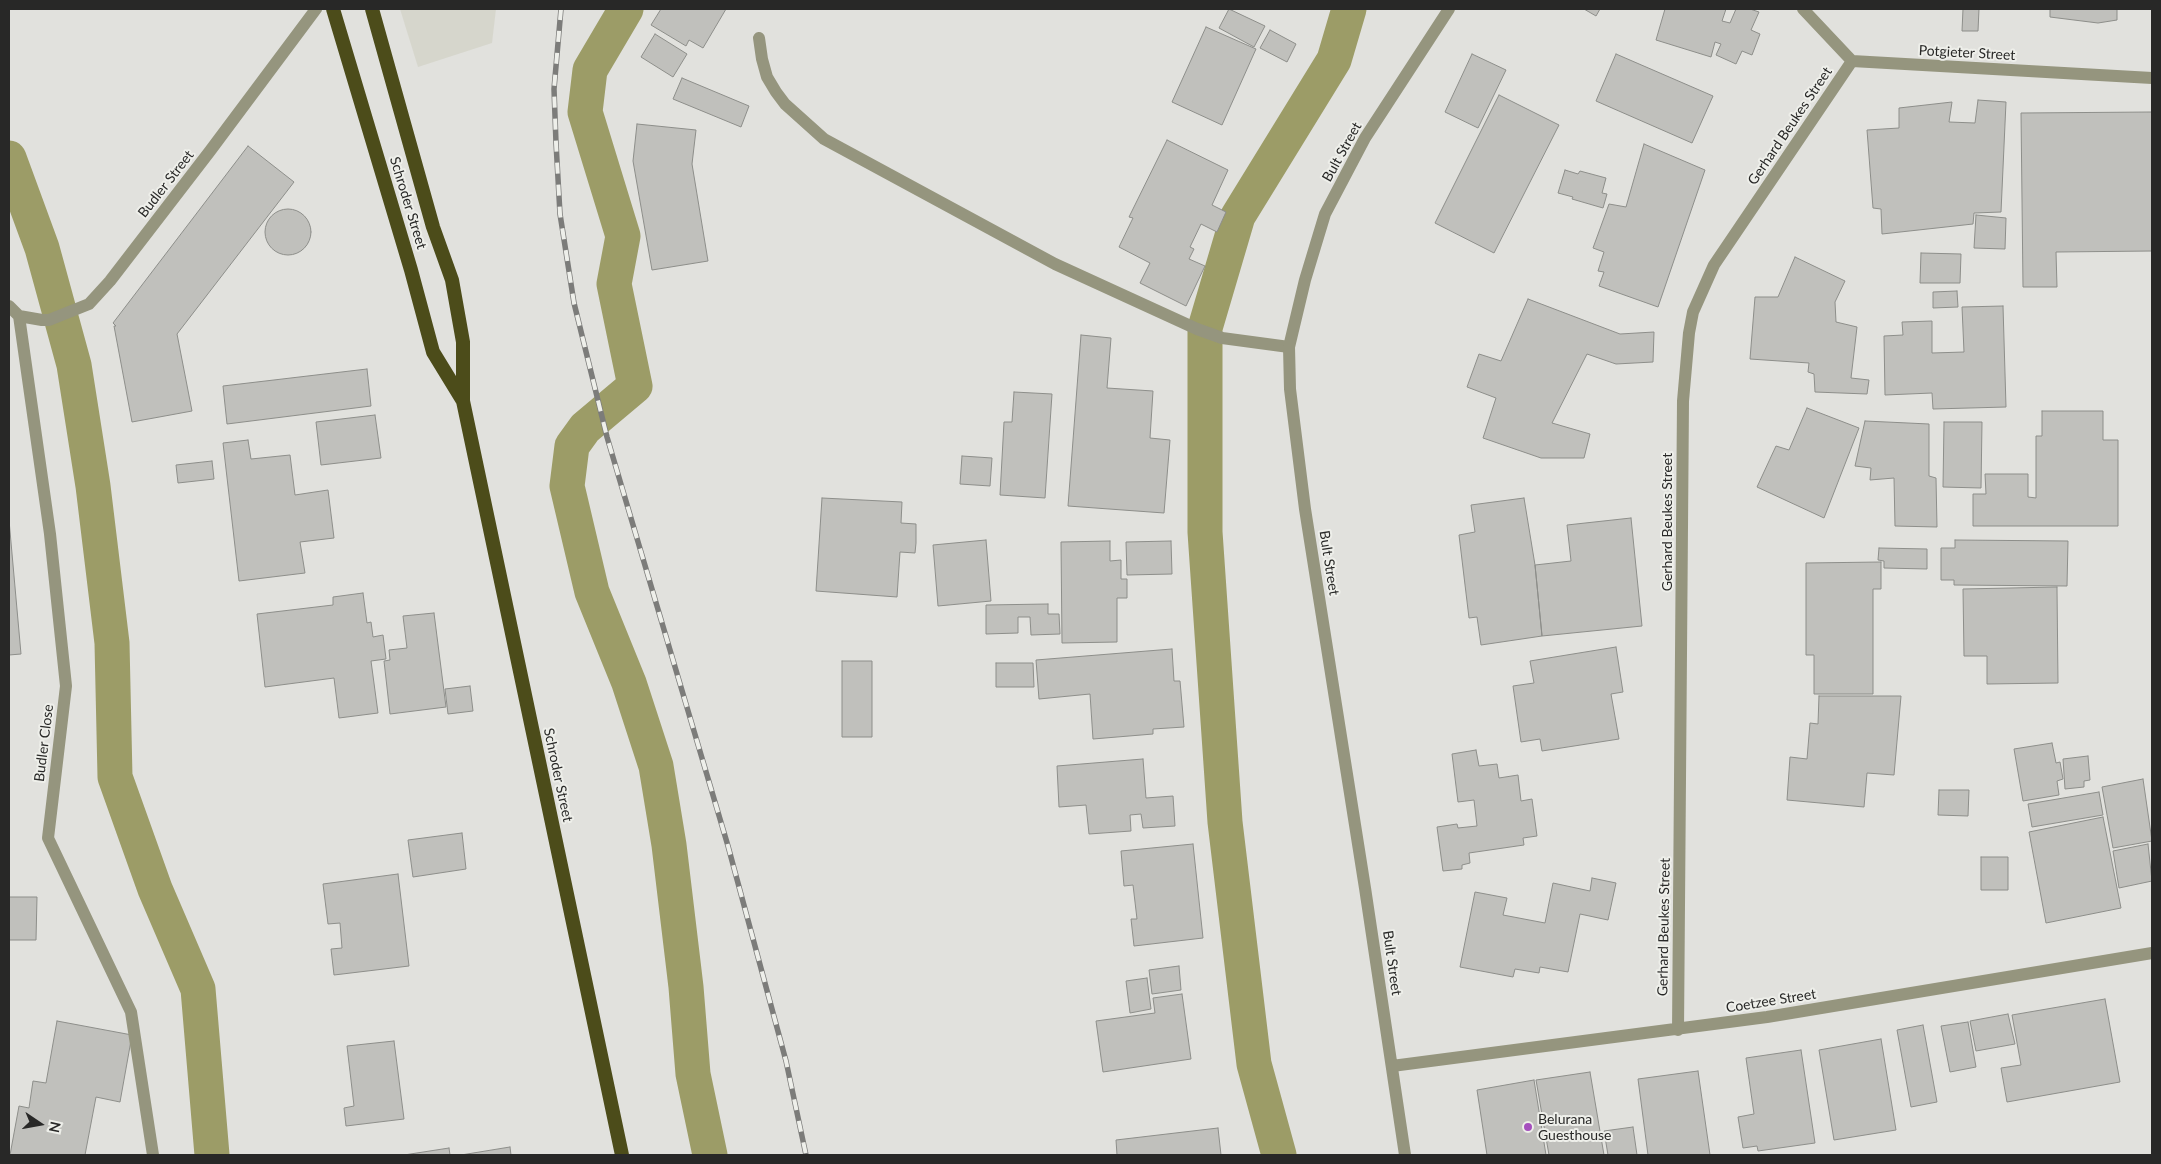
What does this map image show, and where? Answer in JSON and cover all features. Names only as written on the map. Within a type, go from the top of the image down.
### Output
[{"type":"highway","name":"Schroder Street","points":[[333,9],[411,270],[433,352],[463,401]]},
{"type":"highway","name":"Schroder Street","points":[[372,9],[433,227],[452,280],[463,342],[463,401],[622,1155]]},
{"type":"street","name":"Budler Street","points":[[19,316],[33,320],[49,320],[84,307],[94,299],[222,136],[316,9]]},
{"type":"street","name":"Bult Street","points":[[1405,1155],[1305,509],[1290,389],[1289,348],[1305,280],[1326,214],[1365,138],[1449,9]]},
{"type":"street","points":[[1803,9],[1852,61]]},
{"type":"street","points":[[760,38],[762,59],[767,77],[776,92],[785,104],[824,139],[1056,264],[1197,329],[1222,338],[1289,348]]},
{"type":"street","name":"Potgieter Street","points":[[1852,61],[2152,78]]},
{"type":"street","name":"Gerhard Beukes Street","points":[[1678,1030],[1684,401],[1690,326],[1693,312],[1714,265],[1852,61]]},
{"type":"street","points":[[9,306],[19,316]]},
{"type":"street","name":"Budler Close","points":[[19,316],[50,534],[66,686],[48,838],[131,1012],[153,1155]]},
{"type":"street","name":"Coetzee Street","points":[[1392,1066],[1767,1017],[2152,953]]},
{"type":"shaded area","points":[[400,9],[496,9],[492,43],[418,67]]},
{"type":"building","points":[[661,9],[726,9],[703,48],[689,40],[686,46],[651,25]]},
{"type":"building","points":[[1229,9],[1265,26],[1254,47],[1219,28]]},
{"type":"building","points":[[1584,9],[1600,9],[1596,16]]},
{"type":"building","points":[[1665,9],[1726,9],[1722,21],[1730,23],[1736,9],[1750,9],[1759,12],[1751,30],[1760,34],[1752,55],[1742,51],[1736,64],[1716,55],[1721,44],[1715,42],[1711,57],[1656,40]]},
{"type":"building","points":[[1963,9],[1979,9],[1978,31],[1962,31]]},
{"type":"building","points":[[2050,9],[2117,9],[2117,20],[2098,23],[2050,17]]},
{"type":"building","points":[[1206,27],[1256,49],[1222,125],[1172,102]]},
{"type":"building","points":[[1270,30],[1296,44],[1287,62],[1260,48]]},
{"type":"building","points":[[655,34],[687,54],[673,77],[641,57]]},
{"type":"building","points":[[1472,54],[1506,70],[1478,128],[1445,112]]},
{"type":"building","points":[[1616,54],[1713,96],[1692,143],[1596,101]]},
{"type":"building","points":[[682,78],[749,106],[741,127],[673,99]]},
{"type":"building","points":[[1499,95],[1559,125],[1494,253],[1435,223]]},
{"type":"building","points":[[1978,100],[2006,102],[2001,212],[1974,213],[1973,224],[1882,234],[1881,209],[1873,208],[1867,130],[1899,128],[1899,108],[1952,102],[1949,122],[1975,123]]},
{"type":"building","points":[[2152,112],[2152,251],[2056,252],[2057,287],[2023,287],[2021,113]]},
{"type":"building","points":[[637,124],[696,130],[692,164],[708,261],[652,270],[633,161]]},
{"type":"building","points":[[1167,140],[1228,170],[1212,205],[1226,212],[1217,232],[1201,224],[1190,247],[1194,249],[1189,259],[1205,266],[1186,306],[1140,283],[1150,263],[1119,247],[1133,218],[1129,217]]},
{"type":"building","points":[[1644,144],[1705,170],[1658,307],[1599,286],[1604,272],[1598,271],[1604,252],[1593,248],[1609,204],[1626,207]]},
{"type":"building","points":[[248,146],[294,182],[177,334],[192,411],[132,422],[114,326],[116,326],[113,323]]},
{"type":"building","points":[[1565,170],[1578,174],[1580,171],[1606,178],[1602,193],[1607,194],[1603,208],[1558,193]]},
{"type":"building","points":[[284,209],[292,209],[301,213],[307,219],[311,232],[307,245],[301,251],[292,255],[284,255],[275,251],[269,245],[265,236],[265,228],[269,219],[275,213]]},
{"type":"building","points":[[1976,215],[2006,218],[2005,249],[1974,248]]},
{"type":"building","points":[[1921,253],[1961,254],[1960,283],[1920,283]]},
{"type":"building","points":[[1795,257],[1845,281],[1835,302],[1836,322],[1857,327],[1851,378],[1869,380],[1867,394],[1815,392],[1814,374],[1808,372],[1809,363],[1750,359],[1755,297],[1778,297]]},
{"type":"building","points":[[1957,291],[1958,307],[1933,308],[1933,292]]},
{"type":"building","points":[[1528,299],[1620,334],[1654,332],[1653,362],[1616,364],[1587,354],[1552,423],[1590,434],[1584,458],[1541,458],[1483,438],[1496,398],[1467,387],[1479,354],[1501,361]]},
{"type":"building","points":[[2003,306],[2006,407],[1933,409],[1932,393],[1885,395],[1884,336],[1903,335],[1902,322],[1932,321],[1932,353],[1964,352],[1962,307]]},
{"type":"building","points":[[1081,335],[1111,338],[1107,388],[1153,391],[1150,438],[1170,440],[1164,513],[1068,506]]},
{"type":"building","points":[[367,369],[371,406],[227,424],[223,386]]},
{"type":"building","points":[[1014,392],[1052,394],[1045,498],[1000,495],[1004,422],[1012,422]]},
{"type":"building","points":[[1807,408],[1859,428],[1824,518],[1757,487],[1776,446],[1789,450]]},
{"type":"building","points":[[2042,411],[2103,411],[2103,440],[2118,440],[2118,526],[1973,526],[1973,494],[1986,494],[1985,474],[2028,474],[2028,497],[2036,498],[2036,436],[2042,436]]},
{"type":"building","points":[[375,415],[381,458],[321,465],[316,422]]},
{"type":"building","points":[[1865,421],[1929,424],[1929,476],[1936,478],[1937,527],[1895,526],[1894,478],[1870,480],[1871,468],[1855,466]]},
{"type":"building","points":[[1944,422],[1982,422],[1981,488],[1943,487]]},
{"type":"building","points":[[248,440],[251,459],[290,455],[295,495],[328,490],[334,538],[300,542],[305,573],[239,581],[223,443]]},
{"type":"building","points":[[962,456],[992,458],[990,486],[960,484]]},
{"type":"building","points":[[212,461],[214,479],[178,483],[176,465]]},
{"type":"building","points":[[822,498],[902,502],[901,523],[916,524],[916,543],[915,553],[900,552],[897,597],[816,591]]},
{"type":"building","points":[[1524,498],[1535,565],[1542,636],[1481,645],[1477,617],[1469,618],[1459,535],[1475,532],[1471,505]]},
{"type":"building","points":[[1631,518],[1642,626],[1542,636],[1535,565],[1571,561],[1567,525]]},
{"type":"building","points":[[9,520],[21,654],[9,655]]},
{"type":"building","points":[[986,540],[991,601],[938,606],[933,545]]},
{"type":"building","points":[[1955,540],[2068,541],[2067,586],[1954,585],[1954,580],[1941,580],[1941,548],[1955,548]]},
{"type":"building","points":[[1110,541],[1110,561],[1121,560],[1121,579],[1127,579],[1127,598],[1117,598],[1117,642],[1062,643],[1061,542]]},
{"type":"building","points":[[1171,541],[1172,574],[1127,575],[1126,542]]},
{"type":"building","points":[[1879,548],[1927,549],[1927,569],[1884,568],[1884,561],[1878,560]]},
{"type":"building","points":[[1881,562],[1881,589],[1873,589],[1873,694],[1814,694],[1814,655],[1806,655],[1806,563]]},
{"type":"building","points":[[2057,587],[2058,683],[1987,684],[1987,656],[1964,656],[1963,589]]},
{"type":"building","points":[[363,593],[367,623],[371,622],[373,637],[383,635],[386,659],[371,661],[378,713],[339,718],[334,678],[265,687],[257,614],[333,605],[333,597]]},
{"type":"building","points":[[1048,604],[1048,614],[1059,614],[1060,634],[1031,635],[1030,617],[1018,617],[1018,633],[986,634],[986,605]]},
{"type":"building","points":[[434,613],[446,707],[390,714],[384,661],[390,660],[389,650],[407,648],[403,616]]},
{"type":"building","points":[[1616,647],[1623,692],[1611,694],[1619,739],[1542,751],[1540,739],[1521,742],[1513,686],[1534,683],[1530,661]]},
{"type":"building","points":[[1172,649],[1174,681],[1180,681],[1184,727],[1153,729],[1153,734],[1093,739],[1090,694],[1039,699],[1036,660]]},
{"type":"building","points":[[842,661],[872,661],[872,737],[842,737]]},
{"type":"building","points":[[996,663],[1033,663],[1034,687],[996,687]]},
{"type":"building","points":[[470,686],[473,711],[448,714],[445,689]]},
{"type":"building","points":[[1819,696],[1901,696],[1894,775],[1867,773],[1864,807],[1787,800],[1790,757],[1807,759],[1810,723],[1818,724]]},
{"type":"building","points":[[2052,743],[2056,763],[2060,762],[2063,779],[2057,781],[2059,795],[2023,801],[2014,749]]},
{"type":"building","points":[[1476,750],[1479,766],[1497,764],[1499,778],[1518,775],[1521,801],[1532,799],[1537,836],[1523,838],[1524,845],[1469,853],[1470,863],[1462,865],[1462,869],[1443,871],[1437,827],[1457,824],[1458,828],[1477,826],[1474,800],[1458,802],[1452,754]]},
{"type":"building","points":[[2088,756],[2090,780],[2084,781],[2084,787],[2065,789],[2063,759]]},
{"type":"building","points":[[1143,759],[1146,798],[1173,796],[1175,826],[1143,828],[1141,814],[1130,815],[1131,831],[1089,834],[1086,805],[1059,807],[1057,766]]},
{"type":"building","points":[[2143,779],[2152,841],[2113,848],[2102,787]]},
{"type":"building","points":[[1939,790],[1969,790],[1968,816],[1938,815]]},
{"type":"building","points":[[2099,792],[2103,815],[2032,827],[2028,804]]},
{"type":"building","points":[[2103,817],[2121,908],[2046,923],[2029,832]]},
{"type":"building","points":[[462,833],[466,869],[413,877],[408,840]]},
{"type":"building","points":[[1193,844],[1203,938],[1134,946],[1131,919],[1137,919],[1133,885],[1124,886],[1121,851]]},
{"type":"building","points":[[2148,844],[2152,881],[2119,888],[2113,851]]},
{"type":"building","points":[[1981,857],[2008,857],[2008,890],[1981,890]]},
{"type":"building","points":[[398,874],[409,966],[334,975],[331,949],[342,948],[340,923],[328,924],[323,884]]},
{"type":"building","points":[[1592,878],[1616,883],[1608,920],[1580,914],[1568,972],[1540,967],[1539,973],[1515,969],[1513,977],[1460,967],[1475,892],[1507,898],[1503,915],[1545,923],[1553,883],[1590,891]]},
{"type":"building","points":[[9,897],[37,897],[36,940],[9,940]]},
{"type":"building","points":[[1179,966],[1181,990],[1152,994],[1149,970]]},
{"type":"building","points":[[1147,978],[1151,1009],[1130,1013],[1126,981]]},
{"type":"building","points":[[1182,994],[1191,1059],[1103,1072],[1096,1021],[1155,1013],[1153,998]]},
{"type":"building","points":[[2105,999],[2120,1082],[2007,1102],[2001,1068],[2021,1065],[2012,1015]]},
{"type":"building","points":[[2008,1014],[2015,1044],[1976,1051],[1970,1021]]},
{"type":"building","points":[[57,1021],[132,1035],[120,1102],[96,1097],[85,1155],[10,1155],[19,1106],[29,1108],[33,1081],[46,1083]]},
{"type":"building","points":[[1968,1022],[1976,1067],[1950,1072],[1941,1026]]},
{"type":"building","points":[[1923,1025],[1937,1102],[1911,1107],[1897,1030]]},
{"type":"building","points":[[1881,1039],[1896,1130],[1834,1140],[1819,1050]]},
{"type":"building","points":[[394,1041],[404,1119],[346,1126],[344,1108],[354,1106],[347,1046]]},
{"type":"building","points":[[1801,1050],[1815,1143],[1758,1151],[1757,1146],[1743,1148],[1738,1117],[1754,1114],[1746,1058]]},
{"type":"building","points":[[1698,1071],[1710,1155],[1648,1155],[1638,1079]]},
{"type":"building","points":[[1590,1072],[1604,1155],[1549,1155],[1536,1080]]},
{"type":"building","points":[[1534,1080],[1546,1155],[1487,1155],[1477,1090]]},
{"type":"building","points":[[1633,1127],[1637,1155],[1608,1155],[1604,1131]]},
{"type":"building","points":[[1218,1128],[1221,1155],[1117,1155],[1116,1140]]},
{"type":"building","points":[[510,1147],[511,1155],[461,1155]]},
{"type":"building","points":[[449,1148],[450,1155],[404,1155]]},
{"type":"waterway","points":[[626,9],[590,70],[585,112],[623,236],[614,284],[635,386],[585,428],[572,446],[567,486],[592,592],[629,683],[656,766],[669,845],[686,987],[693,1074],[710,1155]]},
{"type":"waterway","points":[[1279,1155],[1254,1064],[1225,822],[1205,532],[1205,328],[1238,216],[1334,60],[1349,9]]},
{"type":"waterway","points":[[9,158],[42,248],[74,365],[93,486],[112,643],[115,777],[155,889],[198,989],[212,1155]]},
{"type":"railway","points":[[561,9],[554,89],[556,143],[560,214],[574,303],[607,437],[728,846],[786,1061],[806,1155]]},
{"type":"place","name":"Belurana Guesthouse","points":[[1528,1127]]}]
